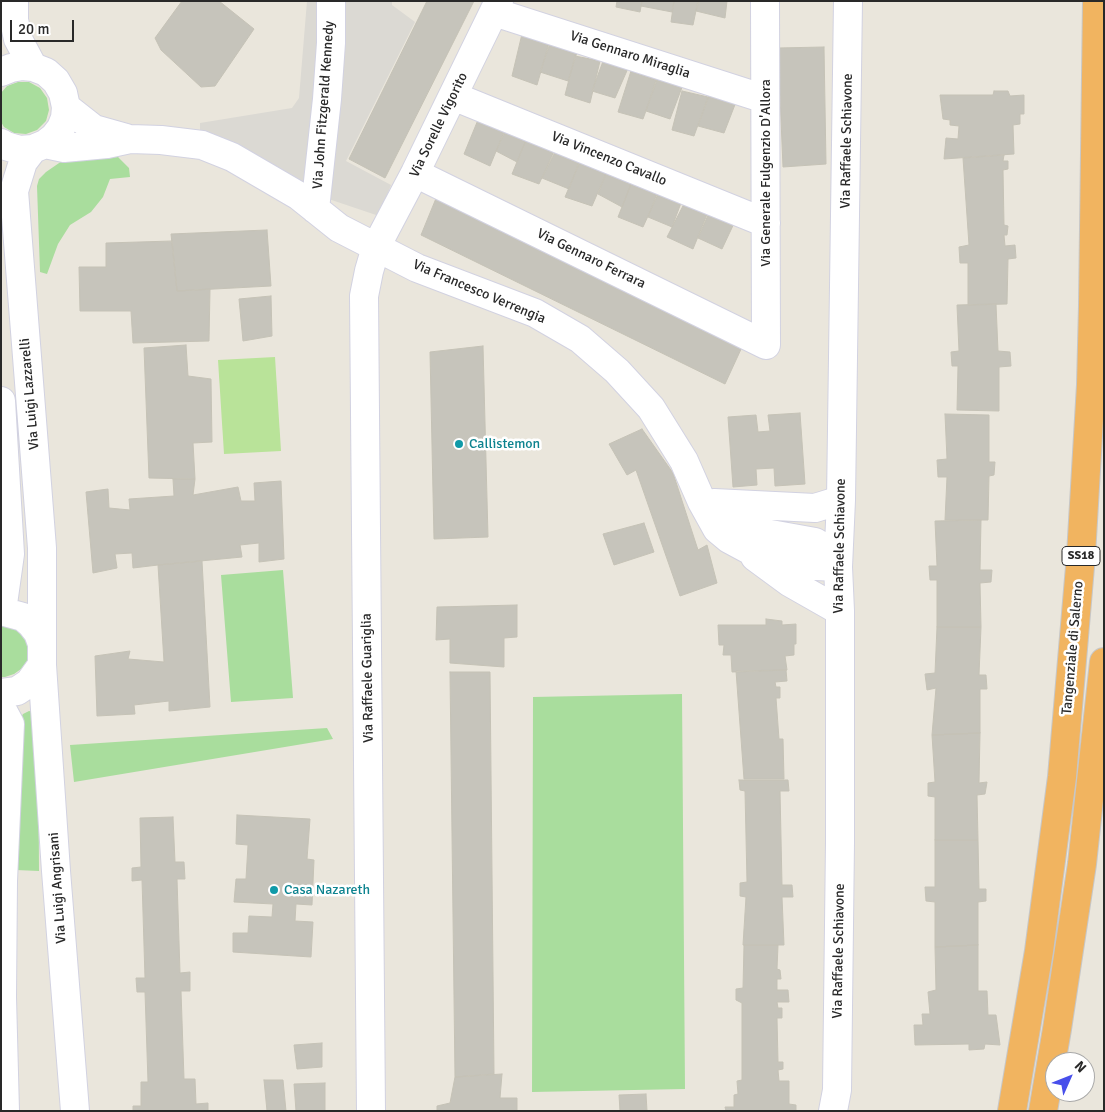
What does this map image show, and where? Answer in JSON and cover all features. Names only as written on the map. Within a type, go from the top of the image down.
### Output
[{"type":"highway","points":[[1092,1],[1097,51]]},
{"type":"highway","name":"Tangenziale di Salerno","points":[[1013,1108],[1039,951],[1062,778],[1081,555],[1093,316],[1097,1]]},
{"type":"highway","points":[[1043,1109],[1082,864],[1104,662]]},
{"type":"street","points":[[14,1],[14,20],[18,39],[33,67]]},
{"type":"street","name":"Via John Fitzgerald Kennedy","points":[[315,209],[327,99],[331,43],[331,1]]},
{"type":"street","name":"Via Generale Fulgenzio D'Allora","points":[[765,1],[766,345]]},
{"type":"street","name":"Via Raffaele Schiavone","points":[[839,1104],[840,611],[838,561],[841,500],[848,1]]},
{"type":"street","name":"Via Gennaro Miraglia","points":[[496,6],[765,99]]},
{"type":"street","name":"Via Sorelle Vigorito","points":[[376,247],[415,173],[496,6]]},
{"type":"street","points":[[1,72],[22,66],[33,67],[46,72],[56,81],[63,93],[66,107]]},
{"type":"street","name":"Via Vincenzo Cavallo","points":[[453,96],[766,223]]},
{"type":"street","name":"Via Francesco Verrengia","points":[[66,107],[94,129],[130,139],[161,140],[202,145],[232,157],[299,196],[339,228],[417,268],[535,313],[580,339],[617,371],[651,408],[684,460],[702,502],[717,529],[729,539],[755,552],[816,566],[838,561]]},
{"type":"street","name":"Via Luigi Lazzarelli","points":[[42,654],[42,548],[14,191],[23,162],[39,147],[54,137],[61,128],[66,107]]},
{"type":"street","name":"Via Francesco Verrengia","points":[[1,143],[19,150],[39,147],[64,148],[107,144],[130,139]]},
{"type":"street","name":"Via Gennaro Ferrara","points":[[415,173],[766,345]]},
{"type":"street","name":"Via Raffaele Guariglia","points":[[371,1111],[364,296],[376,247]]},
{"type":"street","points":[[1,401],[10,554],[2,611],[23,617],[38,633],[42,654],[29,683],[17,691],[1,693]]},
{"type":"street","points":[[702,502],[816,508],[841,500]]},
{"type":"street","points":[[702,502],[765,533],[815,542],[838,561]]},
{"type":"street","points":[[729,539],[790,582],[840,611]]},
{"type":"street","name":"Via Luigi Angrisani","points":[[42,654],[74,1111]]},
{"type":"street","points":[[1,707],[10,724],[2,890],[5,1111]]},
{"type":"green space","points":[[18,82],[29,82],[40,88],[47,98],[49,110],[46,121],[37,130],[26,134],[14,133],[4,127],[1,122],[1,93],[7,86]]},
{"type":"green space","points":[[118,157],[129,168],[130,177],[110,179],[103,197],[91,212],[70,225],[58,244],[47,274],[40,272],[37,186],[39,179],[62,161]]},
{"type":"green space","points":[[275,357],[281,451],[224,454],[218,360]]},
{"type":"green space","points":[[283,570],[293,698],[231,702],[221,575]]},
{"type":"green space","points":[[1,623],[18,628],[28,643],[29,652],[27,661],[21,669],[5,677],[1,677]]},
{"type":"green space","points":[[682,694],[685,1089],[532,1092],[533,697]]},
{"type":"green space","points":[[29,711],[35,712],[38,718],[39,871],[16,870],[20,719],[23,714]]},
{"type":"green space","points":[[327,728],[333,739],[74,782],[70,745]]},
{"type":"shaded area","points":[[307,1],[392,1],[392,5],[415,22],[346,161],[391,185],[379,216],[302,190],[200,135],[200,123],[292,108],[299,98]]},
{"type":"building","points":[[182,1],[219,1],[254,29],[215,86],[201,87],[161,50],[155,38]]},
{"type":"building","points":[[427,1],[474,1],[385,178],[349,159]]},
{"type":"building","points":[[617,1],[642,1],[640,12],[616,7]]},
{"type":"building","points":[[642,1],[674,1],[672,12],[641,6]]},
{"type":"building","points":[[674,1],[698,1],[693,25],[671,22]]},
{"type":"building","points":[[699,1],[727,1],[725,18],[696,11]]},
{"type":"building","points":[[522,34],[549,43],[537,85],[512,76]]},
{"type":"building","points":[[552,38],[579,46],[568,81],[540,72]]},
{"type":"building","points":[[824,47],[826,164],[783,167],[778,48]]},
{"type":"building","points":[[575,56],[600,61],[590,103],[565,95]]},
{"type":"building","points":[[605,56],[629,66],[615,98],[592,91]]},
{"type":"building","points":[[631,71],[657,80],[643,119],[618,112]]},
{"type":"building","points":[[658,74],[684,82],[670,119],[646,111]]},
{"type":"building","points":[[711,90],[736,102],[724,133],[698,126]]},
{"type":"building","points":[[682,91],[708,97],[694,136],[672,130]]},
{"type":"building","points":[[994,91],[1008,91],[1010,96],[1024,95],[1024,114],[1020,114],[1020,124],[1013,125],[1014,154],[944,159],[946,138],[958,139],[959,126],[950,125],[950,120],[943,119],[940,95],[993,95]]},
{"type":"building","points":[[480,115],[506,127],[490,166],[464,154]]},
{"type":"building","points":[[511,119],[528,135],[517,162],[496,151]]},
{"type":"building","points":[[528,135],[556,147],[539,184],[512,174]]},
{"type":"building","points":[[561,140],[584,149],[569,189],[542,178]]},
{"type":"building","points":[[1004,155],[1003,161],[1008,161],[1008,169],[1003,170],[1004,225],[1008,226],[1007,235],[1004,235],[1005,246],[1015,245],[1016,258],[1008,259],[1007,304],[968,305],[968,263],[960,263],[959,247],[969,245],[963,158]]},
{"type":"building","points":[[582,157],[608,169],[592,206],[565,197]]},
{"type":"building","points":[[608,169],[633,179],[622,207],[598,194]]},
{"type":"building","points":[[633,179],[659,192],[643,227],[618,217]]},
{"type":"building","points":[[660,186],[684,195],[672,227],[648,217]]},
{"type":"building","points":[[437,196],[742,347],[725,384],[421,235]]},
{"type":"building","points":[[685,202],[708,212],[693,249],[667,237]]},
{"type":"building","points":[[712,206],[737,217],[722,249],[698,238]]},
{"type":"building","points":[[267,230],[271,286],[177,291],[171,234]]},
{"type":"building","points":[[172,241],[177,291],[210,289],[209,341],[133,343],[131,311],[80,311],[79,267],[106,267],[106,243]]},
{"type":"building","points":[[271,296],[272,336],[243,341],[239,299]]},
{"type":"building","points":[[996,304],[998,351],[1010,352],[1011,366],[999,367],[999,411],[957,410],[958,366],[952,366],[951,352],[959,351],[957,305]]},
{"type":"building","points":[[186,345],[188,376],[211,379],[212,442],[193,443],[195,479],[149,478],[144,348]]},
{"type":"building","name":"Callistemon","points":[[483,346],[488,537],[434,539],[430,352]]},
{"type":"building","points":[[800,413],[805,484],[775,486],[774,468],[756,469],[757,485],[733,487],[728,417],[756,415],[758,432],[770,431],[768,415]]},
{"type":"building","points":[[945,414],[989,415],[989,462],[995,462],[994,475],[989,476],[988,520],[945,520],[947,477],[938,477],[937,460],[947,459]]},
{"type":"building","points":[[642,429],[673,473],[698,550],[707,545],[717,583],[680,596],[636,470],[627,475],[609,444]]},
{"type":"building","points":[[173,479],[195,479],[193,495],[238,487],[241,501],[255,501],[254,483],[281,481],[284,559],[259,562],[259,543],[240,545],[242,557],[133,568],[132,553],[115,554],[117,568],[93,573],[86,492],[108,489],[109,508],[130,510],[129,499],[174,496]]},
{"type":"building","points":[[981,520],[980,570],[992,570],[991,582],[980,583],[981,627],[937,627],[937,580],[930,580],[929,566],[937,566],[935,521]]},
{"type":"building","points":[[644,523],[654,552],[614,565],[603,534]]},
{"type":"building","points":[[202,561],[210,707],[169,711],[169,701],[134,705],[135,714],[97,716],[95,656],[130,651],[128,659],[164,662],[158,565]]},
{"type":"building","points":[[517,605],[517,637],[504,638],[504,667],[450,663],[450,639],[436,640],[437,607]]},
{"type":"building","points":[[766,619],[782,621],[782,625],[796,624],[794,655],[785,656],[787,670],[732,672],[731,655],[723,655],[724,645],[719,645],[718,625],[766,625]]},
{"type":"building","points":[[937,627],[981,627],[979,675],[986,675],[987,689],[980,689],[980,733],[932,735],[936,688],[927,690],[925,674],[935,673]]},
{"type":"building","points":[[786,670],[787,681],[775,682],[776,687],[780,687],[780,698],[776,698],[779,739],[783,739],[784,779],[744,779],[736,671]]},
{"type":"building","points":[[450,672],[490,672],[494,1074],[455,1077]]},
{"type":"building","points":[[980,733],[979,783],[987,782],[985,794],[977,795],[978,840],[935,840],[935,797],[928,796],[928,783],[935,782],[932,735]]},
{"type":"building","points":[[739,780],[788,780],[789,791],[780,791],[782,885],[792,885],[793,897],[782,897],[784,945],[743,945],[746,897],[740,896],[740,883],[747,882],[745,791],[740,790]]},
{"type":"building","name":"Casa Nazareth","points":[[237,815],[310,819],[307,859],[314,860],[312,905],[296,904],[295,921],[313,922],[311,957],[233,952],[233,933],[248,933],[249,916],[272,917],[273,904],[234,902],[236,879],[246,879],[248,845],[236,844]]},
{"type":"building","points":[[173,817],[175,862],[184,862],[185,879],[177,879],[180,973],[190,972],[190,991],[181,991],[184,1079],[195,1079],[196,1104],[208,1103],[208,1111],[133,1111],[133,1106],[141,1106],[141,1082],[148,1082],[145,992],[137,992],[136,978],[145,978],[142,880],[132,881],[132,868],[141,867],[140,818]]},
{"type":"building","points":[[935,840],[978,840],[979,889],[986,889],[986,901],[978,902],[978,945],[935,947],[935,902],[926,901],[925,887],[935,887]]},
{"type":"building","points":[[744,945],[778,945],[777,969],[780,970],[781,979],[777,979],[777,990],[788,990],[789,1002],[777,1002],[778,1008],[782,1008],[782,1018],[777,1018],[778,1062],[783,1062],[783,1069],[778,1070],[779,1081],[789,1081],[789,1104],[796,1105],[796,1111],[726,1111],[725,1107],[734,1107],[734,1095],[738,1094],[737,1081],[742,1080],[742,1003],[736,1000],[736,989],[743,988]]},
{"type":"building","points":[[978,945],[978,991],[987,991],[988,1015],[996,1015],[1000,1045],[985,1044],[984,1049],[969,1050],[969,1044],[915,1045],[914,1025],[923,1025],[922,1014],[930,1014],[928,992],[936,990],[935,947]]},
{"type":"building","points":[[322,1043],[322,1067],[297,1069],[294,1045]]},
{"type":"building","points":[[502,1074],[500,1098],[517,1098],[517,1111],[437,1111],[437,1106],[450,1103],[455,1077]]},
{"type":"building","points":[[264,1080],[283,1080],[286,1111],[267,1111]]},
{"type":"building","points":[[325,1083],[325,1111],[296,1111],[294,1084]]},
{"type":"building","points":[[646,1094],[647,1111],[620,1111],[619,1095]]},
{"type":"place","name":"Callistemon","points":[[459,444]]},
{"type":"place","name":"Casa Nazareth","points":[[274,890]]}]
